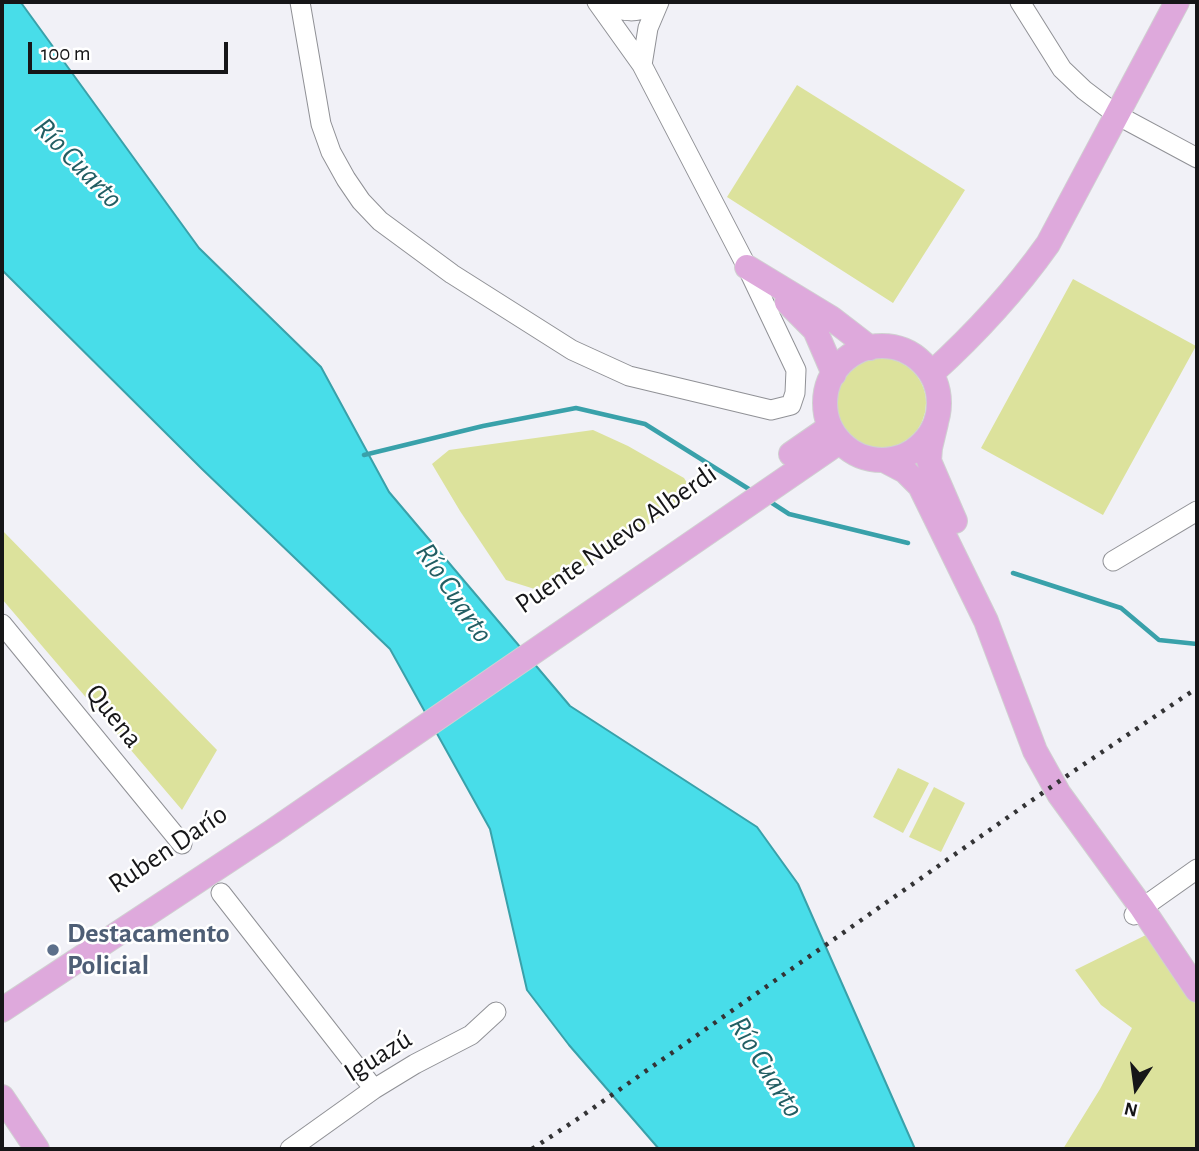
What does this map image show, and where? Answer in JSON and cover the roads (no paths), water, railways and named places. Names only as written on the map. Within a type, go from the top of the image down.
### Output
[{"type":"main road","points":[[926,367],[946,339],[1019,262],[1037,236],[1079,164],[1117,115],[1177,2]]},
{"type":"main road","points":[[747,267],[831,318],[870,348]]},
{"type":"main road","points":[[747,267],[815,330],[834,374]]},
{"type":"main road","points":[[936,423],[924,442],[906,455],[884,460],[867,458],[851,451],[835,435],[825,410],[826,391],[843,362],[870,348],[884,346],[898,349],[911,354],[926,367],[937,389],[939,406],[936,423],[930,448],[929,461],[996,612],[1053,764],[1142,909],[1197,972]]},
{"type":"main road","name":"Puente Nuevo Alberdi","points":[[268,825],[835,435]]},
{"type":"main road","points":[[884,460],[905,471],[920,486],[986,621],[1035,751],[1059,794],[1197,990]]},
{"type":"main road","name":"Ruben Darío","points":[[2,999],[268,825]]},
{"type":"main road","name":"Ruben Darío","points":[[2,1010],[268,825]]},
{"type":"main road","points":[[2,1097],[37,1149]]},
{"type":"street","points":[[301,2],[321,124],[331,152],[361,201],[380,221],[452,274],[572,350],[629,376],[771,410],[790,405],[796,370],[747,267],[642,65],[600,3]]},
{"type":"street","points":[[1020,2],[1062,69],[1084,90],[1117,115],[1197,158]]},
{"type":"street","points":[[600,3],[624,12],[638,12],[658,3]]},
{"type":"street","points":[[642,65],[648,29],[658,3]]},
{"type":"street","points":[[1113,561],[1197,511]]},
{"type":"street","name":"Quena","points":[[2,624],[182,844]]},
{"type":"street","points":[[1142,909],[1197,869]]},
{"type":"street","points":[[221,892],[374,1089]]},
{"type":"street","name":"Iguazú","points":[[290,1149],[374,1089],[471,1035],[496,1012]]},
{"type":"water","name":"Río Cuarto","points":[[2,2],[22,4],[199,248],[321,367],[389,492],[570,706],[757,827],[798,884],[915,1149],[659,1149],[569,1045],[527,990],[490,829],[390,649],[202,469],[2,270]]},
{"type":"waterway","points":[[364,455],[483,426],[576,408],[645,424],[752,491]]},
{"type":"waterway","points":[[769,501],[789,514],[908,543]]},
{"type":"waterway","points":[[1013,573],[1121,608],[1159,640],[1197,644]]},
{"type":"railway","points":[[532,1149],[1197,688]]},
{"type":"place","name":"Destacamento Policial","points":[[53,950]]}]
